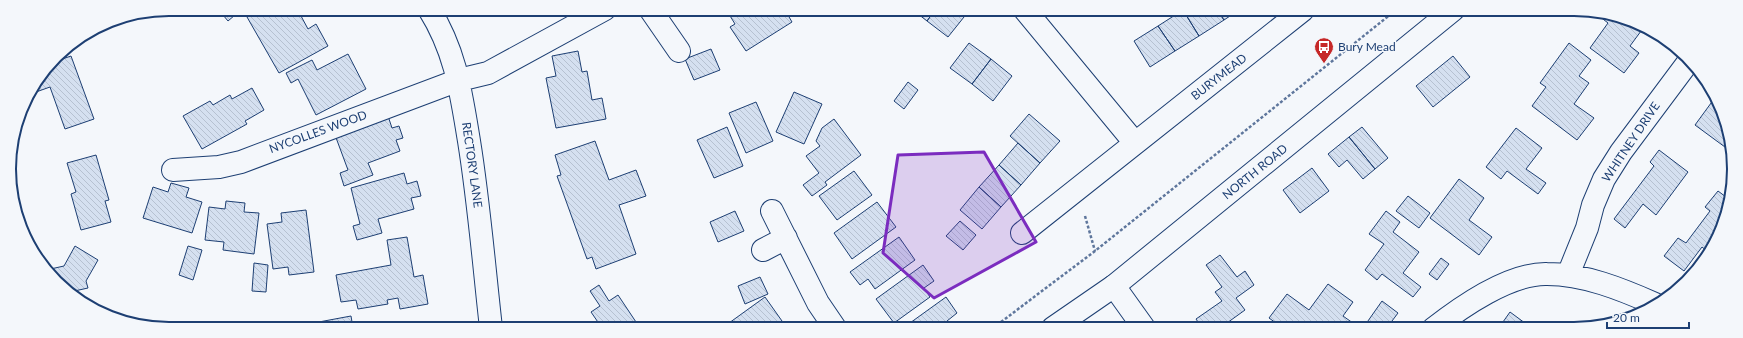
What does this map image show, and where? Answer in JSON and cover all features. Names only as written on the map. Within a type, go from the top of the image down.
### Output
[{"type":"street","name":"RECTORY LANE","points":[[433,16],[443,34],[459,80],[474,168],[490,322]]},
{"type":"street","name":"NYCOLLES WOOD","points":[[174,170],[219,167],[241,162],[459,80],[488,73],[592,16]]},
{"type":"street","points":[[654,16],[679,51]]},
{"type":"street","points":[[1030,16],[1135,143]]},
{"type":"street","name":"BURYMEAD","points":[[1022,233],[1295,16]]},
{"type":"street","name":"NORTH ROAD","points":[[1062,322],[1114,286],[1446,16]]},
{"type":"street","name":"WHITNEY DRIVE","points":[[1568,275],[1587,228],[1593,205],[1604,179],[1625,147],[1686,65]]},
{"type":"street","points":[[772,211],[818,303],[831,322]]},
{"type":"street","points":[[763,250],[786,238]]},
{"type":"street","points":[[1442,322],[1474,300],[1497,288],[1520,279],[1545,274],[1568,275],[1619,289],[1650,302]]},
{"type":"street","points":[[1114,286],[1140,322]]},
{"type":"path","points":[[1001,322],[1095,251],[1389,16]]},
{"type":"path","points":[[1077,189],[1095,251]]},
{"type":"highlighted area","points":[[984,152],[1036,242],[934,298],[883,253],[898,155]]},
{"type":"building","points":[[224,16],[234,16],[228,21]]},
{"type":"building","points":[[301,16],[308,29],[316,24],[328,46],[279,73],[247,17]]},
{"type":"building","points":[[730,16],[788,16],[792,22],[746,51],[730,27],[735,24]]},
{"type":"building","points":[[921,16],[931,16],[927,21]]},
{"type":"building","points":[[931,16],[965,16],[948,37],[927,21]]},
{"type":"building","points":[[1174,16],[1187,16],[1199,36],[1175,51],[1158,26]]},
{"type":"building","points":[[1187,16],[1221,16],[1224,20],[1199,36]]},
{"type":"building","points":[[1221,16],[1230,16],[1224,20]]},
{"type":"building","points":[[1603,19],[1614,21],[1641,31],[1630,46],[1639,53],[1624,73],[1590,48],[1608,23]]},
{"type":"building","points":[[1158,26],[1175,51],[1150,67],[1134,41]]},
{"type":"building","points":[[969,43],[991,59],[972,84],[950,68]]},
{"type":"building","points":[[1569,43],[1591,60],[1579,76],[1589,83],[1574,104],[1594,118],[1577,140],[1532,106],[1546,87],[1540,83]]},
{"type":"building","points":[[711,49],[720,70],[694,80],[685,59]]},
{"type":"building","points":[[578,51],[582,72],[587,71],[592,100],[602,98],[606,119],[556,128],[546,78],[556,76],[552,56]]},
{"type":"building","points":[[348,54],[366,89],[316,115],[298,79],[291,83],[286,73],[312,60],[317,70]]},
{"type":"building","points":[[71,56],[94,119],[65,129],[50,87],[36,92],[54,68],[63,59]]},
{"type":"building","points":[[1453,56],[1470,77],[1433,107],[1416,86]]},
{"type":"building","points":[[991,59],[1012,76],[993,101],[972,84]]},
{"type":"building","points":[[908,82],[918,90],[904,109],[894,101]]},
{"type":"building","points":[[252,88],[264,110],[245,121],[247,124],[202,149],[183,116],[210,101],[213,105],[230,95],[232,99]]},
{"type":"building","points":[[794,92],[822,104],[804,144],[776,132]]},
{"type":"building","points":[[756,102],[773,141],[746,153],[729,113]]},
{"type":"building","points":[[1712,102],[1722,129],[1726,148],[1695,125]]},
{"type":"building","points":[[1029,114],[1060,141],[1040,163],[1010,136]]},
{"type":"building","points":[[388,116],[392,128],[399,126],[403,138],[396,140],[400,151],[368,163],[373,175],[344,186],[340,173],[348,170],[335,135]]},
{"type":"building","points":[[834,119],[861,155],[825,182],[827,185],[812,196],[803,185],[819,173],[806,156],[820,146],[816,141],[822,128]]},
{"type":"building","points":[[727,127],[743,166],[714,178],[697,140]]},
{"type":"building","points":[[1362,127],[1388,158],[1375,169],[1349,137]]},
{"type":"building","points":[[1516,128],[1542,148],[1526,169],[1546,183],[1538,194],[1507,171],[1501,179],[1486,167]]},
{"type":"building","points":[[1349,137],[1375,169],[1363,179],[1347,160],[1339,167],[1328,154]]},
{"type":"building","points":[[595,141],[609,180],[636,170],[646,196],[619,205],[636,254],[596,269],[592,257],[587,259],[557,176],[561,175],[555,155]]},
{"type":"building","points":[[1018,143],[1040,163],[1021,185],[999,165]]},
{"type":"building","points":[[1659,150],[1688,172],[1656,215],[1643,204],[1625,228],[1614,219],[1654,166],[1650,162]]},
{"type":"building","points":[[96,155],[109,200],[105,201],[111,222],[81,230],[71,194],[76,192],[67,163]]},
{"type":"building","points":[[999,165],[1021,185],[1001,207],[979,187]]},
{"type":"building","points":[[1312,168],[1329,191],[1300,213],[1283,190]]},
{"type":"building","points":[[854,171],[872,195],[837,220],[819,196]]},
{"type":"building","points":[[404,173],[407,184],[417,181],[421,196],[411,198],[414,209],[378,219],[382,233],[357,240],[353,226],[360,224],[351,188]]},
{"type":"building","points":[[1459,179],[1484,198],[1469,220],[1492,237],[1479,255],[1430,218]]},
{"type":"building","points":[[171,183],[189,188],[186,197],[202,202],[192,233],[143,218],[153,187],[168,192]]},
{"type":"building","points":[[979,187],[1001,207],[982,229],[960,210]]},
{"type":"building","points":[[1718,191],[1725,196],[1719,218],[1707,246],[1705,249],[1702,247],[1684,271],[1664,256],[1678,238],[1686,243],[1710,211],[1705,207]]},
{"type":"building","points":[[1408,196],[1430,213],[1419,228],[1396,211]]},
{"type":"building","points":[[226,201],[245,203],[244,212],[259,213],[254,254],[223,250],[224,242],[205,240],[209,207],[225,209]]},
{"type":"building","points":[[877,202],[896,227],[852,259],[834,233]]},
{"type":"building","points":[[306,210],[314,272],[289,275],[288,267],[273,269],[267,224],[282,222],[281,213]]},
{"type":"building","points":[[735,211],[744,231],[718,242],[710,222]]},
{"type":"building","points":[[1386,211],[1400,222],[1393,232],[1419,252],[1403,273],[1421,287],[1413,297],[1382,274],[1377,280],[1365,270],[1384,244],[1369,234]]},
{"type":"building","points":[[960,221],[976,235],[963,250],[946,236]]},
{"type":"building","points":[[407,237],[414,277],[423,275],[428,304],[400,309],[398,298],[387,300],[388,304],[358,309],[356,300],[341,302],[336,275],[391,265],[387,240]]},
{"type":"building","points":[[899,237],[915,260],[875,289],[868,279],[860,285],[850,272]]},
{"type":"building","points":[[75,246],[98,260],[86,281],[88,288],[77,291],[53,268],[64,266]]},
{"type":"building","points":[[188,246],[202,250],[193,280],[179,275]]},
{"type":"building","points":[[1220,255],[1237,277],[1245,271],[1254,285],[1236,298],[1245,310],[1228,322],[1198,322],[1196,319],[1222,301],[1215,292],[1222,287],[1206,265]]},
{"type":"building","points":[[1441,258],[1449,264],[1437,280],[1429,274]]},
{"type":"building","points":[[254,263],[268,265],[266,292],[252,291]]},
{"type":"building","points":[[923,265],[934,281],[924,288],[930,297],[895,322],[893,322],[876,299]]},
{"type":"building","points":[[760,277],[768,294],[745,304],[738,286]]},
{"type":"building","points":[[1328,284],[1353,302],[1343,316],[1352,322],[1275,322],[1269,318],[1287,294],[1309,310]]},
{"type":"building","points":[[599,285],[609,301],[618,295],[636,322],[598,322],[591,312],[600,306],[590,291]]},
{"type":"building","points":[[765,297],[782,321],[781,322],[730,322]]},
{"type":"building","points":[[946,297],[957,313],[947,321],[948,322],[911,322]]},
{"type":"building","points":[[1382,301],[1398,313],[1391,322],[1367,322]]},
{"type":"building","points":[[1510,312],[1524,322],[1503,322]]},
{"type":"building","points":[[351,316],[352,322],[319,322]]},
{"type":"place","name":"Bury Mead","points":[[1324,64]]}]
